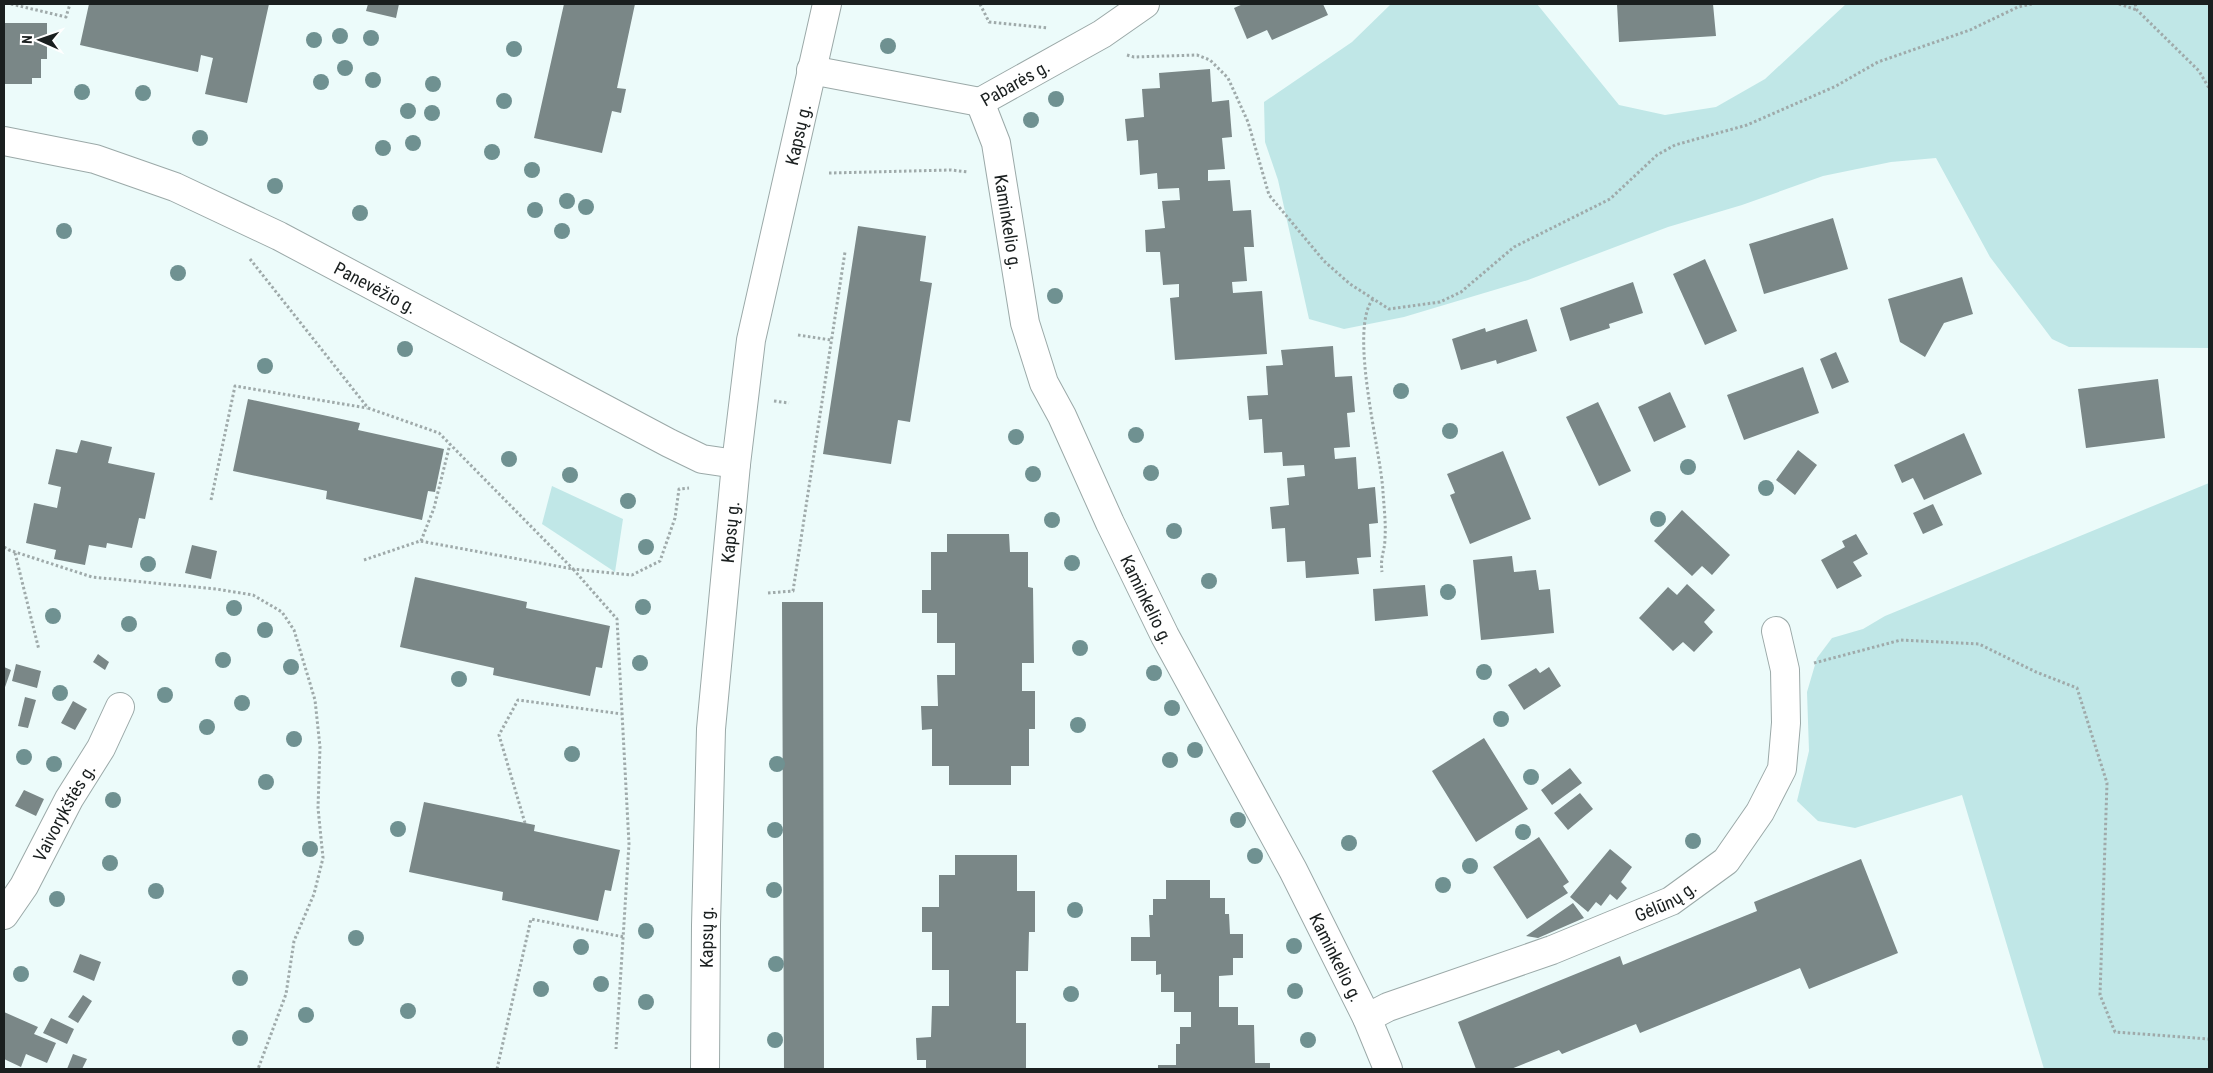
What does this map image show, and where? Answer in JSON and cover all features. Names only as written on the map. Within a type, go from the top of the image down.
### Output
[{"type":"street","name":"Kapsų g.","points":[[706,1069],[711,729],[736,464],[751,340],[827,4]]},
{"type":"street","name":"Pabarės g.","points":[[811,70],[980,102],[1102,34],[1145,4]]},
{"type":"street","name":"Kaminkelio g.","points":[[980,102],[996,143],[1025,324],[1044,383],[1062,416],[1110,524],[1165,636],[1293,870],[1367,1018],[1388,1069]]},
{"type":"street","name":"Panevėžio g.","points":[[4,141],[95,159],[175,187],[253,223],[669,443],[702,459],[736,464]]},
{"type":"street","name":"Gėlūnų g.","points":[[1367,1018],[1388,1007],[1552,950],[1671,901],[1726,861],[1760,812],[1782,769],[1786,723],[1785,670],[1776,631]]},
{"type":"street","name":"Vaivorykštės g.","points":[[4,915],[24,886],[69,799],[101,748],[120,707]]},
{"type":"path","points":[[11,4],[66,17],[70,4]]},
{"type":"path","points":[[980,4],[989,22],[1055,29]]},
{"type":"path","points":[[1102,34],[1112,49],[1134,57],[1197,55],[1210,60],[1228,78],[1245,114],[1269,194],[1324,261],[1389,309],[1440,302],[1461,292],[1514,247],[1610,199],[1657,155],[1675,144],[1747,125],[1836,86],[1878,62],[1970,30],[2018,8],[2032,4]]},
{"type":"path","points":[[2118,4],[2138,10]]},
{"type":"path","points":[[2135,4],[2138,10],[2198,72],[2209,88]]},
{"type":"path","points":[[829,173],[951,170],[1000,176]]},
{"type":"path","points":[[253,223],[245,252],[368,408]]},
{"type":"path","points":[[768,592],[793,591],[845,252]]},
{"type":"path","points":[[1373,299],[1367,306],[1364,344],[1371,414],[1383,489],[1386,540],[1380,557],[1382,572]]},
{"type":"path","points":[[798,335],[831,340]]},
{"type":"path","points":[[211,500],[235,386],[368,408],[439,433],[573,569],[617,619],[629,844],[616,1049]]},
{"type":"path","points":[[420,541],[434,508],[450,444]]},
{"type":"path","points":[[364,560],[420,541],[573,569],[632,575],[660,561],[675,518],[680,489],[699,486]]},
{"type":"path","points":[[4,547],[15,553],[92,577],[216,588],[253,595],[282,612],[294,630],[315,700],[320,747],[318,808],[323,858],[314,894],[294,941],[286,994],[258,1069]]},
{"type":"path","points":[[15,553],[39,650]]},
{"type":"path","points":[[1785,670],[1901,640],[1980,644],[2036,672],[2077,688],[2107,783],[2100,995],[2115,1032],[2209,1039]]},
{"type":"path","points":[[525,823],[499,735],[518,700],[622,714]]},
{"type":"path","points":[[497,1069],[531,919],[624,937]]},
{"type":"shaded area","points":[[1391,4],[1537,4],[1619,105],[1665,115],[1716,107],[1765,79],[1846,4],[2209,4],[2209,348],[2069,347],[2052,339],[1990,257],[1936,158],[1891,162],[1823,176],[1742,205],[1668,227],[1528,280],[1404,317],[1344,329],[1309,319],[1278,180],[1265,142],[1264,102],[1352,42]]},
{"type":"shaded area","points":[[2209,483],[2209,1069],[2044,1069],[1962,795],[1855,828],[1818,821],[1797,801],[1809,751],[1807,692],[1817,658],[1832,638],[1863,629],[1885,616]]},
{"type":"shaded area","points":[[552,486],[623,519],[615,572],[542,524]]},
{"type":"building","points":[[89,4],[269,4],[247,103],[205,94],[213,58],[201,55],[198,72],[80,45]]},
{"type":"building","points":[[368,4],[399,4],[396,18],[366,11]]},
{"type":"building","points":[[564,4],[635,4],[617,88],[626,89],[621,113],[612,111],[602,153],[534,138]]},
{"type":"building","points":[[1243,4],[1323,4],[1328,15],[1272,40],[1267,30],[1247,39],[1234,8]]},
{"type":"building","points":[[1617,4],[1713,4],[1716,36],[1619,42]]},
{"type":"building","points":[[4,23],[47,23],[47,59],[41,59],[41,78],[32,78],[32,84],[4,84]]},
{"type":"building","points":[[1210,69],[1212,102],[1229,100],[1232,137],[1222,138],[1225,169],[1208,170],[1208,181],[1230,180],[1233,211],[1251,210],[1254,247],[1244,247],[1247,281],[1232,282],[1233,293],[1262,291],[1267,354],[1175,360],[1170,298],[1179,297],[1179,284],[1163,285],[1160,252],[1146,252],[1145,230],[1165,228],[1162,201],[1180,200],[1179,188],[1158,189],[1157,173],[1140,175],[1138,140],[1127,141],[1125,119],[1144,117],[1142,89],[1160,88],[1159,73]]},
{"type":"building","points":[[1833,218],[1848,269],[1764,294],[1749,244]]},
{"type":"building","points":[[858,226],[926,236],[920,281],[932,283],[910,422],[898,420],[891,464],[823,454]]},
{"type":"building","points":[[1705,259],[1737,331],[1705,345],[1673,274]]},
{"type":"building","points":[[1962,277],[1973,314],[1944,323],[1925,357],[1900,342],[1888,299]]},
{"type":"building","points":[[1633,282],[1643,313],[1609,324],[1610,328],[1570,341],[1560,308]]},
{"type":"building","points":[[1527,319],[1537,351],[1497,364],[1496,360],[1461,370],[1452,339],[1485,328],[1486,332]]},
{"type":"building","points":[[1333,346],[1335,377],[1352,376],[1355,412],[1347,413],[1350,447],[1334,448],[1335,459],[1356,457],[1358,489],[1375,487],[1378,523],[1369,524],[1371,557],[1357,558],[1359,574],[1306,578],[1305,561],[1287,562],[1285,528],[1272,529],[1270,507],[1289,505],[1287,478],[1305,476],[1304,465],[1283,466],[1282,452],[1264,453],[1262,419],[1249,420],[1247,396],[1268,395],[1266,366],[1283,365],[1281,350]]},
{"type":"building","points":[[1836,352],[1849,382],[1832,389],[1820,359]]},
{"type":"building","points":[[1803,367],[1819,413],[1744,440],[1727,395]]},
{"type":"building","points":[[2158,379],[2165,438],[2086,448],[2078,389]]},
{"type":"building","points":[[1670,392],[1686,427],[1654,442],[1638,407]]},
{"type":"building","points":[[248,399],[360,423],[358,430],[444,449],[435,492],[428,491],[422,520],[326,499],[327,491],[233,471]]},
{"type":"building","points":[[1598,402],[1631,471],[1599,486],[1566,417]]},
{"type":"building","points":[[1964,433],[1982,474],[1924,500],[1913,478],[1902,483],[1894,465]]},
{"type":"building","points":[[81,440],[112,447],[108,463],[155,473],[145,519],[139,518],[132,548],[107,543],[106,548],[89,545],[85,565],[54,559],[56,550],[26,543],[34,503],[57,508],[61,487],[48,484],[56,449],[77,453]]},
{"type":"building","points":[[1798,450],[1817,465],[1795,495],[1776,480]]},
{"type":"building","points":[[1503,451],[1531,519],[1470,544],[1450,495],[1455,493],[1447,474]]},
{"type":"building","points":[[1933,504],[1943,525],[1923,534],[1913,513]]},
{"type":"building","points":[[1682,510],[1730,555],[1712,575],[1702,566],[1692,576],[1654,541]]},
{"type":"building","points":[[947,534],[1009,534],[1010,552],[1028,552],[1028,587],[1033,588],[1034,663],[1022,663],[1022,691],[1035,691],[1035,729],[1029,729],[1029,766],[1011,766],[1011,785],[949,785],[949,766],[932,766],[932,729],[922,730],[921,706],[938,706],[937,675],[955,675],[955,643],[937,643],[937,613],[922,613],[922,590],[931,590],[931,552],[947,552]]},
{"type":"building","points":[[1856,534],[1868,554],[1853,562],[1862,576],[1837,589],[1821,560],[1845,547],[1842,541]]},
{"type":"building","points":[[192,545],[217,551],[211,579],[185,573]]},
{"type":"building","points":[[1512,556],[1514,572],[1536,570],[1539,590],[1550,589],[1554,633],[1481,640],[1473,560]]},
{"type":"building","points":[[415,577],[527,602],[526,608],[610,626],[602,668],[596,667],[590,696],[493,675],[494,668],[400,647]]},
{"type":"building","points":[[1687,584],[1715,610],[1704,622],[1713,632],[1694,652],[1683,642],[1673,651],[1639,618],[1668,587],[1677,595]]},
{"type":"building","points":[[1425,585],[1428,616],[1375,621],[1373,589]]},
{"type":"building","points":[[782,602],[823,602],[824,1069],[784,1069]]},
{"type":"building","points":[[98,654],[109,662],[105,670],[93,662]]},
{"type":"building","points":[[16,664],[41,671],[37,688],[12,681]]},
{"type":"building","points":[[4,667],[11,670],[4,690]]},
{"type":"building","points":[[1549,667],[1561,686],[1524,710],[1508,685],[1536,668],[1540,673]]},
{"type":"building","points":[[25,697],[36,700],[28,728],[18,726]]},
{"type":"building","points":[[73,701],[87,709],[75,730],[61,723]]},
{"type":"building","points":[[1484,738],[1528,809],[1476,842],[1432,771]]},
{"type":"building","points":[[1570,768],[1582,783],[1552,805],[1541,790]]},
{"type":"building","points":[[24,790],[44,799],[36,816],[15,806]]},
{"type":"building","points":[[1580,793],[1593,809],[1568,830],[1554,813]]},
{"type":"building","points":[[424,802],[535,825],[534,831],[620,850],[611,891],[605,890],[598,921],[502,900],[503,892],[409,872]]},
{"type":"building","points":[[1539,837],[1569,882],[1563,886],[1568,893],[1527,919],[1493,867]]},
{"type":"building","points":[[1610,849],[1632,867],[1621,882],[1627,888],[1617,900],[1610,894],[1601,906],[1596,902],[1588,912],[1570,897]]},
{"type":"building","points":[[955,855],[1017,855],[1017,891],[1035,891],[1035,932],[1029,932],[1028,971],[1016,971],[1016,1023],[1026,1023],[1026,1069],[926,1069],[926,1060],[917,1060],[916,1038],[931,1037],[932,1006],[949,1006],[949,970],[932,970],[932,932],[922,932],[922,907],[939,907],[939,875],[955,875]]},
{"type":"building","points":[[1861,859],[1898,953],[1809,989],[1800,968],[1640,1033],[1636,1024],[1562,1054],[1559,1050],[1511,1069],[1476,1069],[1458,1022],[1620,956],[1623,965],[1757,911],[1754,902]]},
{"type":"building","points":[[1166,880],[1210,880],[1210,898],[1225,898],[1225,914],[1229,914],[1230,934],[1243,934],[1243,958],[1233,958],[1233,975],[1219,976],[1219,1007],[1238,1007],[1238,1025],[1254,1025],[1255,1063],[1270,1063],[1270,1069],[1158,1069],[1158,1065],[1176,1065],[1176,1044],[1180,1044],[1180,1027],[1191,1027],[1191,1012],[1174,1012],[1174,992],[1161,992],[1161,974],[1156,975],[1156,961],[1131,961],[1131,937],[1150,937],[1149,915],[1153,915],[1153,899],[1166,899]]},
{"type":"building","points":[[1573,903],[1584,918],[1538,938],[1526,936]]},
{"type":"building","points":[[80,954],[101,962],[94,981],[73,972]]},
{"type":"building","points":[[83,995],[92,1001],[78,1023],[68,1017]]},
{"type":"building","points":[[4,1012],[38,1027],[34,1034],[56,1043],[47,1063],[26,1054],[21,1067],[4,1059]]},
{"type":"building","points":[[51,1018],[74,1029],[67,1044],[43,1033]]},
{"type":"building","points":[[73,1054],[87,1059],[82,1069],[67,1069]]}]
